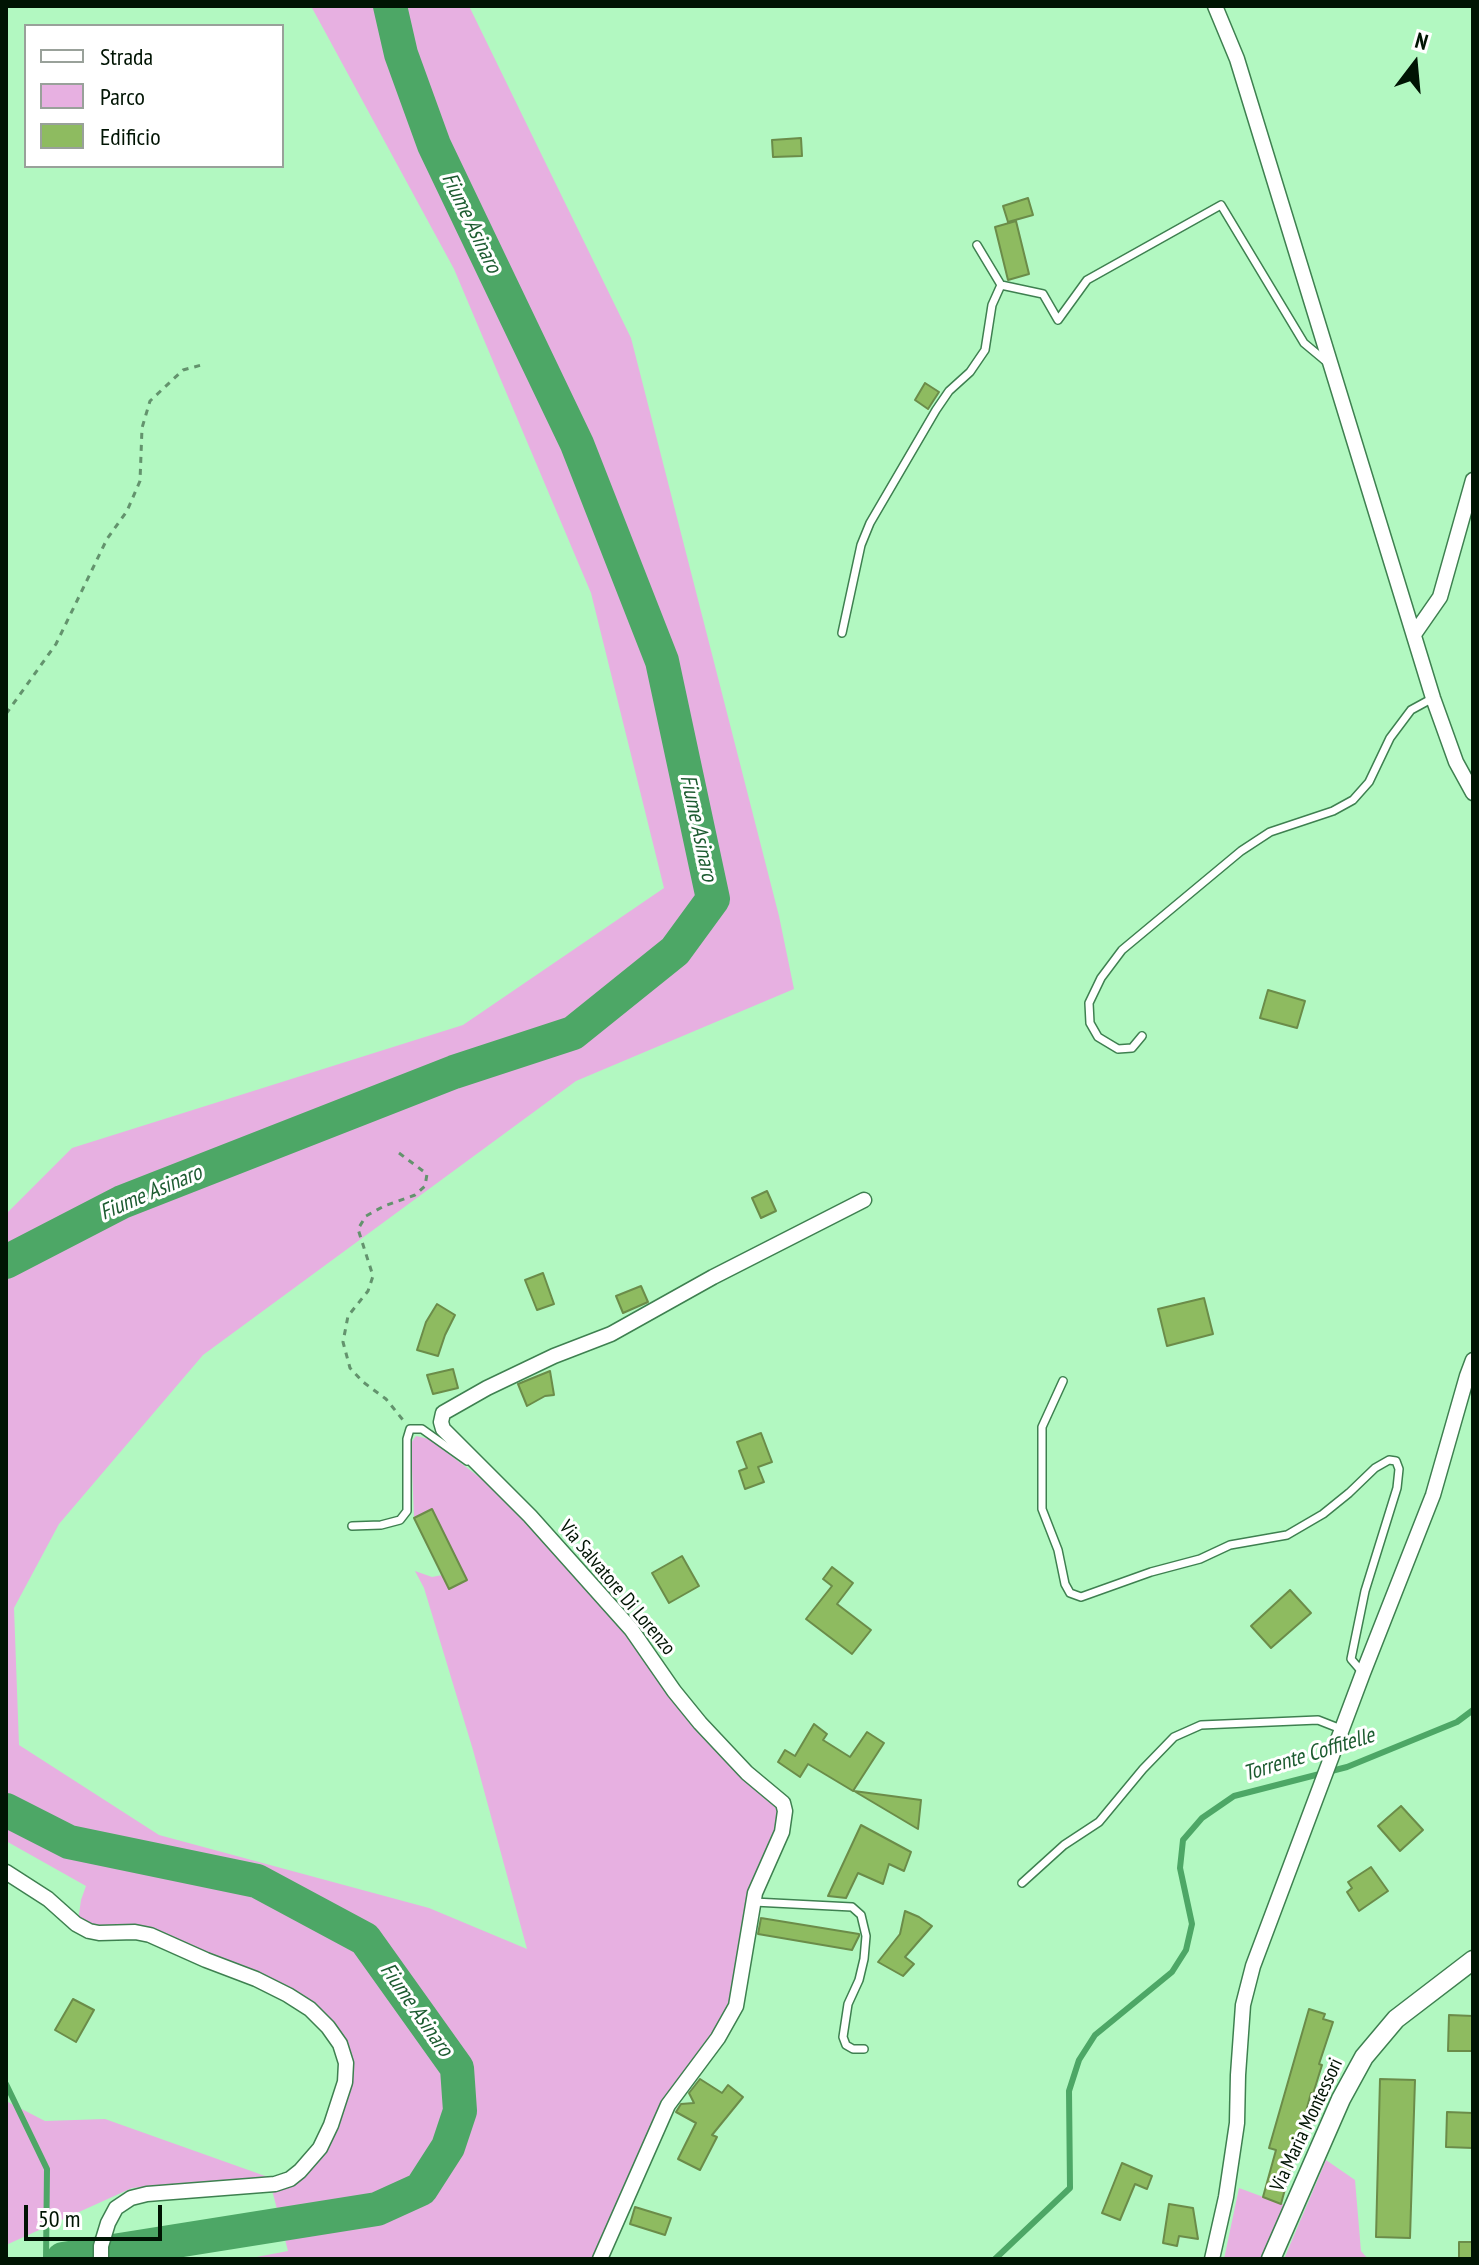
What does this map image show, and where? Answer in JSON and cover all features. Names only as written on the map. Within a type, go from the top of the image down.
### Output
[{"type":"street","points":[[1215,6],[1237,59],[1433,698],[1456,762],[1469,778],[1473,793]]},
{"type":"street","points":[[1415,633],[1440,597],[1473,480]]},
{"type":"street","name":"Via Salvatore Di Lorenzo","points":[[600,2259],[668,2105],[718,2038],[736,2006],[755,1893],[782,1832],[785,1811],[783,1803],[747,1773],[700,1723],[631,1629],[530,1516],[443,1429],[443,1413],[554,1356],[611,1334],[713,1277],[864,1200]]},
{"type":"street","points":[[1212,2259],[1226,2197],[1237,2123],[1243,2005],[1253,1966],[1341,1729],[1433,1495],[1473,1360]]},
{"type":"street","points":[[6,1872],[89,1931],[150,1935],[288,1995],[310,2009],[328,2027],[340,2044],[346,2063],[345,2082],[320,2148],[290,2179],[275,2184],[147,2194],[131,2198],[116,2208],[105,2232],[101,2259]]},
{"type":"street","name":"Via Maria Montessori","points":[[1271,2259],[1341,2099],[1364,2057],[1396,2019],[1473,1960]]},
{"type":"lane","points":[[977,245],[1001,285],[1043,294],[1058,320],[1087,280],[1221,205],[1304,343],[1333,367]]},
{"type":"lane","points":[[842,633],[861,545],[870,523],[936,410],[985,350],[992,305],[1001,285]]},
{"type":"lane","points":[[1142,1036],[1132,1048],[1118,1049],[1098,1037],[1090,1023],[1089,1003],[1101,978],[1122,950],[1241,851],[1270,832],[1333,811],[1353,800],[1369,782],[1390,738],[1411,710],[1433,698]]},
{"type":"lane","points":[[1063,1381],[1042,1427],[1042,1509],[1058,1550],[1065,1584],[1070,1593],[1081,1597],[1151,1572],[1200,1559],[1230,1545],[1287,1535],[1323,1514],[1375,1468],[1389,1460],[1396,1461],[1399,1469],[1397,1488],[1365,1591],[1351,1659],[1363,1673]]},
{"type":"lane","points":[[352,1526],[381,1525],[400,1520],[407,1511],[407,1439],[410,1429],[422,1429],[489,1476]]},
{"type":"lane","points":[[1022,1883],[1064,1845],[1099,1822],[1174,1737],[1201,1725],[1318,1720],[1341,1729]]},
{"type":"lane","points":[[754,1902],[852,1907],[861,1915],[866,1936],[864,1959],[848,2004],[843,2037],[846,2045],[864,2049]]},
{"type":"path","points":[[6,714],[56,644],[107,539],[127,511],[140,481],[142,428],[150,401],[183,370],[205,364]]},
{"type":"path","points":[[399,1153],[427,1174],[425,1186],[415,1195],[366,1216],[358,1229],[373,1276],[368,1291],[348,1316],[343,1342],[350,1368],[386,1399],[410,1429]]},
{"type":"green space","points":[[311,6],[469,6],[631,338],[779,916],[794,989],[576,1081],[203,1355],[59,1524],[14,1608],[19,1745],[159,1835],[429,1908],[527,1949],[473,1750],[424,1588],[415,1571],[432,1577],[442,1575],[432,1510],[414,1518],[411,1443],[416,1436],[429,1439],[495,1489],[527,1519],[780,1812],[731,2006],[646,2147],[592,2259],[246,2259],[288,2251],[272,2190],[293,2185],[306,2172],[350,2075],[323,2017],[207,1956],[78,1921],[86,1886],[6,1841],[6,1214],[72,1148],[463,1025],[664,888],[591,593],[454,269]]},
{"type":"green space","points":[[6,2101],[45,2121],[105,2119],[268,2177],[132,2188],[6,2245]]},
{"type":"green space","points":[[1326,2160],[1355,2180],[1361,2251],[1368,2259],[1284,2259]]},
{"type":"green space","points":[[1239,2188],[1285,2205],[1261,2259],[1224,2259]]},
{"type":"building","points":[[801,138],[802,156],[773,157],[772,140]]},
{"type":"building","points":[[1028,198],[1033,215],[1008,222],[1003,206]]},
{"type":"building","points":[[1016,221],[1029,274],[1008,280],[995,227]]},
{"type":"building","points":[[925,383],[939,392],[928,409],[915,400]]},
{"type":"building","points":[[1268,990],[1305,1001],[1297,1028],[1260,1018]]},
{"type":"building","points":[[767,1191],[776,1211],[761,1218],[752,1198]]},
{"type":"building","points":[[543,1273],[554,1304],[537,1310],[525,1280]]},
{"type":"building","points":[[641,1286],[648,1302],[623,1313],[616,1296]]},
{"type":"building","points":[[1204,1298],[1213,1334],[1167,1346],[1158,1309]]},
{"type":"building","points":[[437,1304],[455,1315],[438,1356],[417,1350],[426,1322]]},
{"type":"building","points":[[453,1369],[458,1388],[433,1394],[427,1375]]},
{"type":"building","points":[[550,1371],[554,1395],[545,1396],[527,1406],[518,1384]]},
{"type":"building","points":[[761,1433],[772,1462],[758,1467],[764,1482],[745,1489],[739,1471],[747,1468],[737,1442]]},
{"type":"building","points":[[432,1509],[467,1580],[449,1589],[414,1518]]},
{"type":"building","points":[[682,1556],[699,1586],[669,1603],[652,1573]]},
{"type":"building","points":[[832,1567],[853,1583],[837,1604],[871,1630],[852,1654],[806,1619],[832,1586],[823,1579]]},
{"type":"building","points":[[1290,1590],[1311,1613],[1271,1648],[1251,1626]]},
{"type":"building","points":[[814,1724],[827,1734],[823,1740],[850,1757],[867,1732],[884,1743],[853,1791],[808,1764],[800,1777],[778,1762],[785,1750],[795,1756]]},
{"type":"building","points":[[854,1791],[921,1800],[918,1829]]},
{"type":"building","points":[[1401,1806],[1423,1830],[1400,1851],[1378,1826]]},
{"type":"building","points":[[861,1825],[911,1852],[904,1871],[889,1864],[883,1884],[858,1873],[846,1898],[828,1896]]},
{"type":"building","points":[[1371,1867],[1388,1891],[1359,1911],[1347,1892],[1352,1888],[1348,1882]]},
{"type":"building","points":[[905,1911],[932,1926],[905,1957],[914,1964],[903,1976],[878,1962],[900,1934]]},
{"type":"building","points":[[761,1918],[859,1936],[852,1950],[758,1934]]},
{"type":"building","points":[[73,1999],[94,2010],[76,2042],[55,2030]]},
{"type":"building","points":[[1309,2009],[1325,2014],[1323,2019],[1333,2022],[1281,2204],[1263,2197],[1276,2150],[1269,2148]]},
{"type":"building","points":[[1449,2015],[1473,2016],[1473,2051],[1448,2051]]},
{"type":"building","points":[[700,2079],[722,2093],[728,2085],[743,2097],[712,2135],[717,2137],[700,2170],[678,2159],[696,2123],[676,2112],[681,2104],[694,2103],[689,2093]]},
{"type":"building","points":[[1380,2079],[1415,2080],[1410,2238],[1376,2237]]},
{"type":"building","points":[[1447,2112],[1473,2113],[1473,2148],[1446,2147]]},
{"type":"building","points":[[1122,2163],[1152,2176],[1147,2189],[1135,2184],[1120,2220],[1102,2213]]},
{"type":"building","points":[[1169,2204],[1193,2208],[1198,2239],[1179,2236],[1177,2246],[1163,2243]]},
{"type":"building","points":[[635,2207],[671,2218],[665,2235],[630,2224]]},
{"type":"building","points":[[1459,2242],[1473,2242],[1473,2259],[1459,2259]]},
{"type":"waterway","name":"Fiume Asinaro","points":[[6,1262],[122,1202],[454,1072],[573,1033],[675,951],[713,899],[662,661],[577,444],[434,145],[401,54],[390,6]]},
{"type":"waterway","name":"Torrente Coffitelle","points":[[995,2259],[1070,2188],[1069,2091],[1079,2060],[1095,2035],[1172,1972],[1186,1950],[1192,1924],[1180,1868],[1183,1840],[1202,1818],[1234,1796],[1347,1767],[1457,1722],[1473,1710]]},
{"type":"waterway","name":"Fiume Asinaro","points":[[6,1810],[69,1842],[257,1881],[365,1939],[457,2068],[460,2111],[448,2147],[421,2189],[377,2209],[63,2259]]},
{"type":"waterway","points":[[6,2084],[47,2169],[46,2259]]}]
